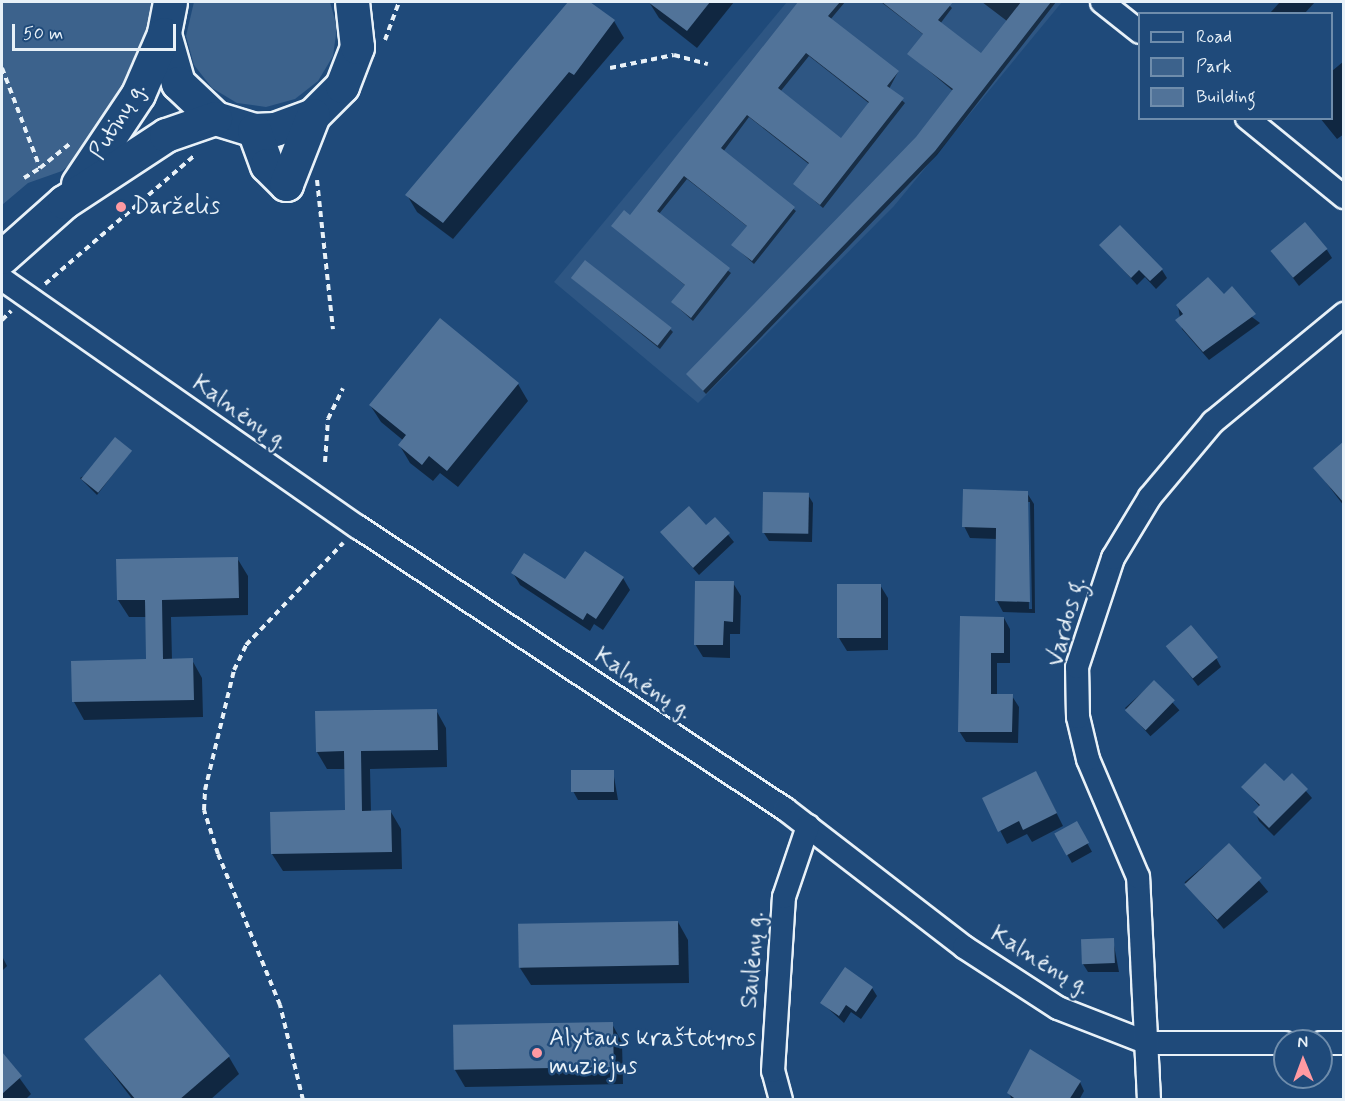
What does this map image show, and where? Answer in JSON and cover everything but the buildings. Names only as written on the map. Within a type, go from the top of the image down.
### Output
[{"type":"main road","points":[[170,2],[164,34],[178,83],[215,118],[254,129],[275,129],[313,115]]},
{"type":"main road","points":[[352,2],[357,47]]},
{"type":"main road","points":[[254,129],[267,165],[286,184],[313,115],[342,86],[372,2]]},
{"type":"main road","name":"Putinų g.","points":[[64,202],[138,94],[164,34]]},
{"type":"main road","name":"Putinų g.","points":[[2,257],[64,202],[166,135],[215,118]]},
{"type":"street","points":[[1102,2],[1138,30]]},
{"type":"street","points":[[1249,120],[1344,197]]},
{"type":"street","name":"Kalnėnų g.","points":[[2,279],[358,527],[808,826],[964,947],[1058,1008],[1148,1043],[1273,1043]]},
{"type":"street","name":"Vardos g.","points":[[1149,1100],[1148,1043],[1138,877],[1088,759],[1078,717],[1077,667],[1113,558],[1150,497],[1213,422],[1344,314]]},
{"type":"street","name":"Saulėnų g.","points":[[781,1100],[773,1071],[784,897],[808,826]]},
{"type":"path","points":[[610,68],[674,55],[708,64]]},
{"type":"path","points":[[2,68],[40,168]]},
{"type":"path","points":[[24,178],[40,168],[80,134]]},
{"type":"path","points":[[2,320],[183,162]]},
{"type":"path","points":[[317,177],[333,329]]},
{"type":"path","points":[[325,462],[328,419],[343,388]]},
{"type":"path","points":[[303,1100],[280,1005],[204,810],[205,790],[234,670],[246,645],[358,527]]},
{"type":"shaded area","points":[[787,2],[1062,2],[894,206],[698,403],[554,282]]},
{"type":"green space","points":[[2,2],[161,2],[114,115],[92,146],[62,171],[28,183],[2,205]]},
{"type":"green space","points":[[194,2],[330,2],[337,27],[333,56],[318,81],[295,99],[266,107],[237,103],[212,88],[194,65],[186,36]]},
{"type":"place","name":"Darželis","points":[[121,207]]},
{"type":"place","name":"Alytaus kraštotyros muziejus","points":[[537,1053]]}]
